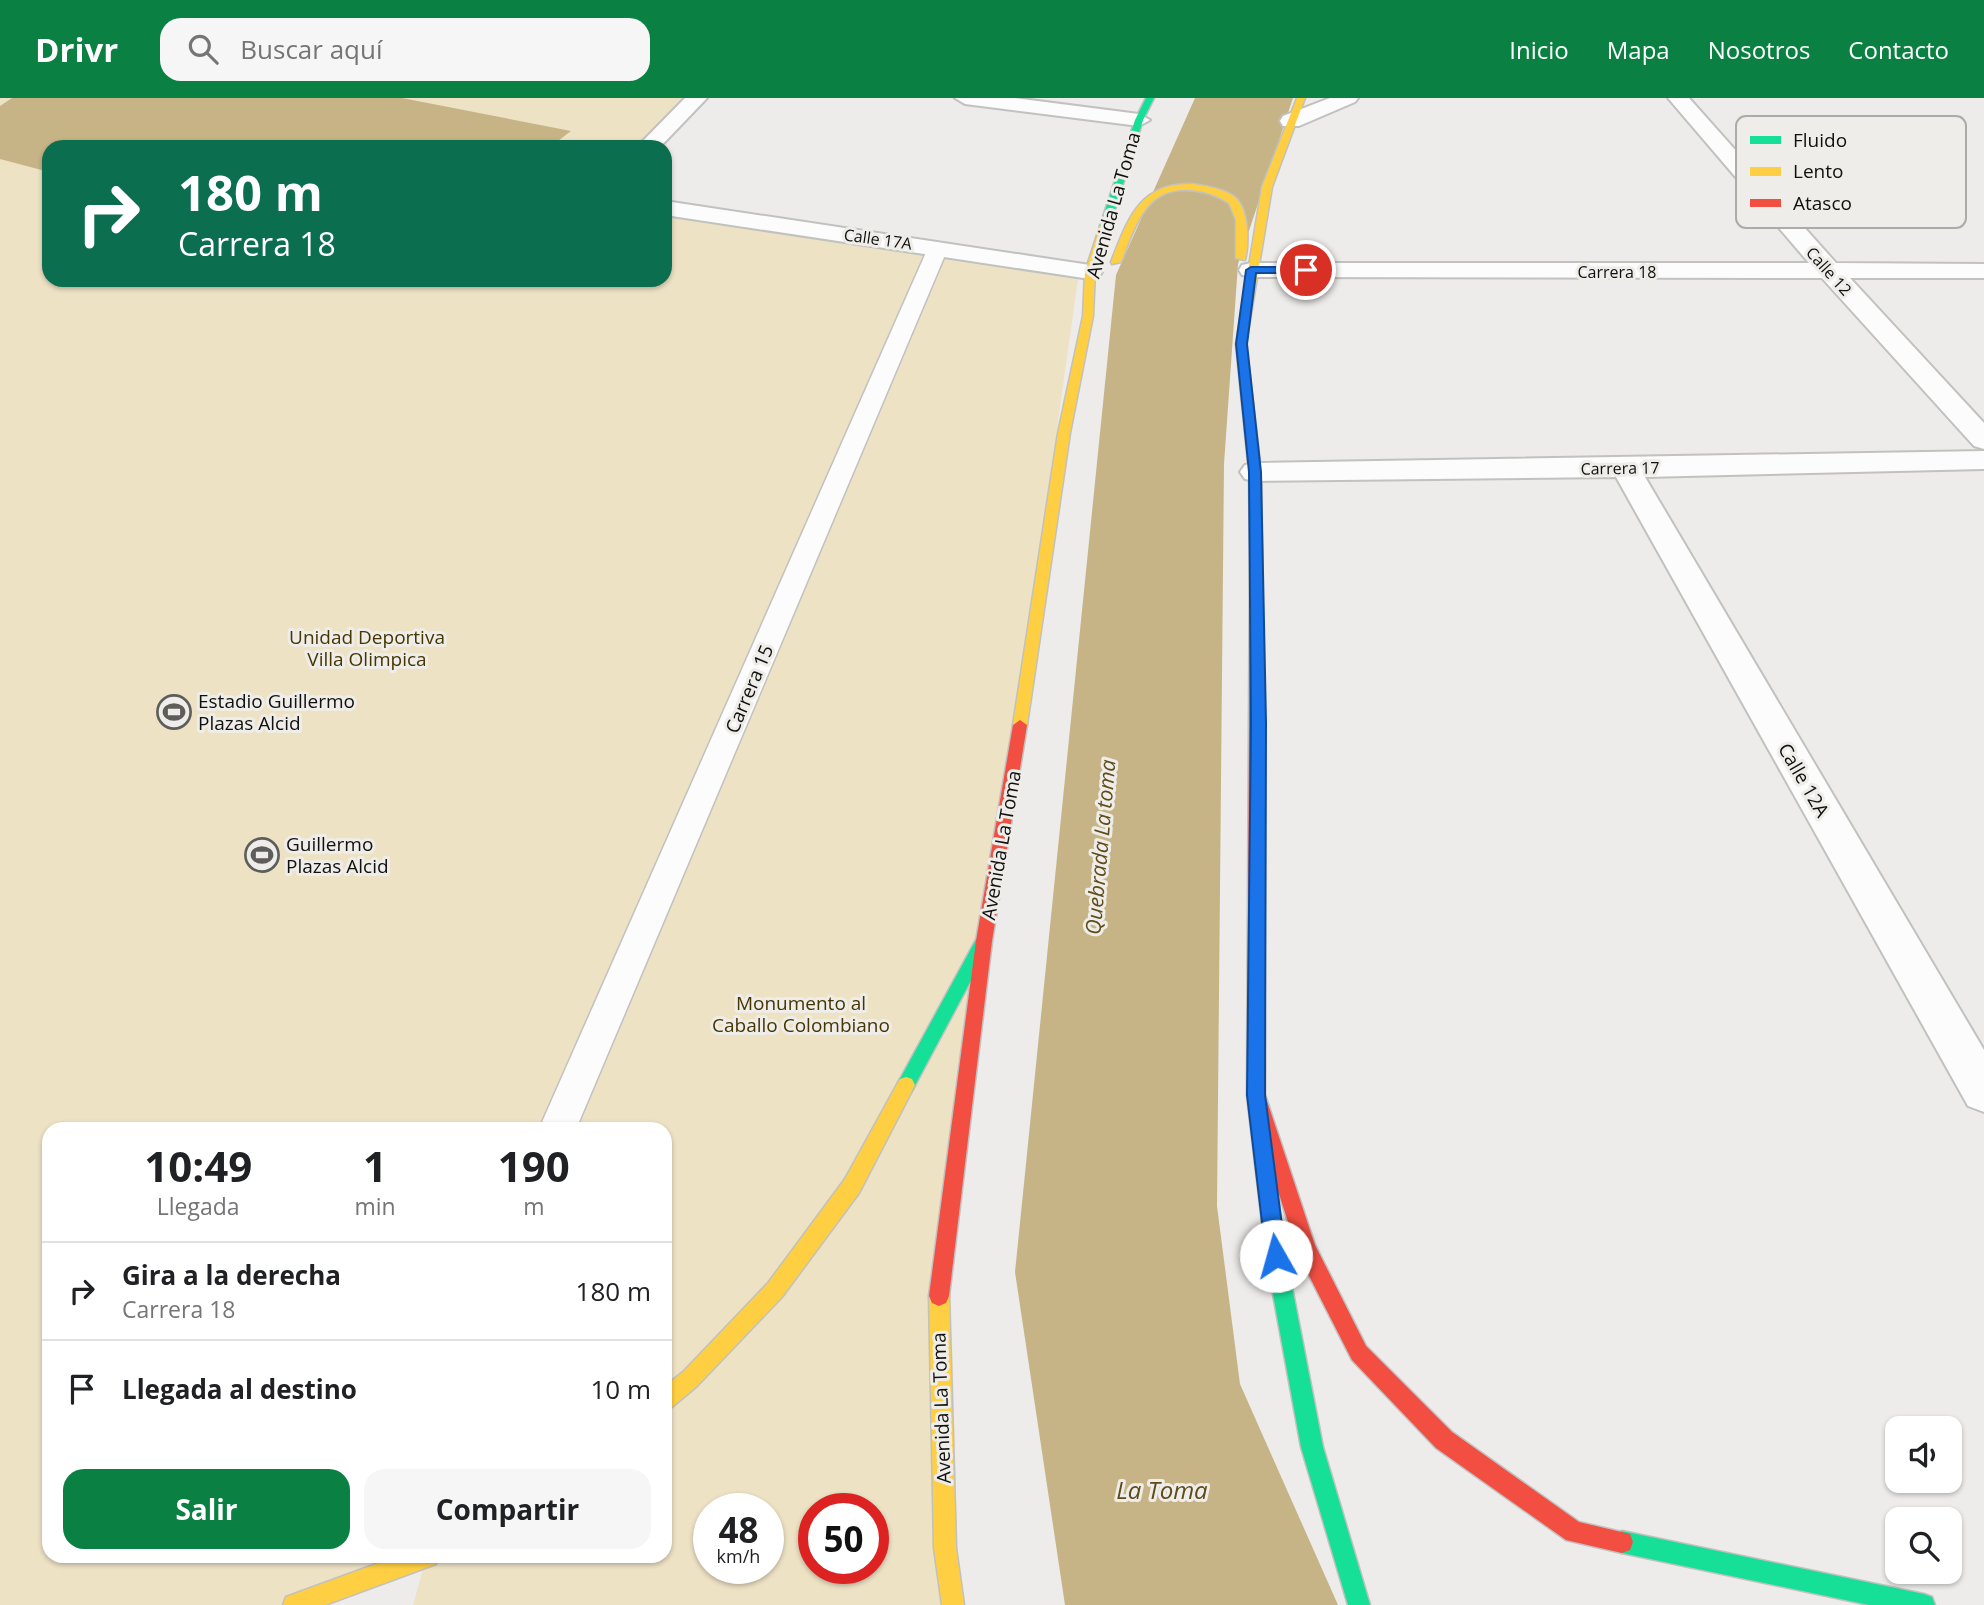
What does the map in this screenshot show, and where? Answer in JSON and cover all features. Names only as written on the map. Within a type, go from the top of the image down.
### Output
[{"type":"main road","name":"Avenida La Toma","points":[[953,1605],[945,1548],[938,1307],[984,941],[1024,704],[1064,433],[1088,316],[1102,279],[1139,120],[1150,98]]},
{"type":"main road","points":[[1241,344],[1251,270],[1267,187],[1301,98]]},
{"type":"main road","points":[[1102,279],[1139,210],[1150,195],[1169,186],[1185,186],[1220,192],[1233,200],[1239,210],[1241,344],[1255,472],[1258,723],[1256,1095],[1276,1256],[1312,1447],[1359,1605]]},
{"type":"main road","points":[[672,1394],[690,1379],[775,1290],[852,1186],[984,941]]},
{"type":"main road","points":[[1256,1095],[1306,1249],[1359,1353],[1444,1440],[1574,1532],[1924,1605]]},
{"type":"main road","points":[[294,1605],[409,1563]]},
{"type":"street","points":[[655,140],[696,98]]},
{"type":"street","points":[[965,98],[1139,120]]},
{"type":"street","points":[[1291,121],[1348,98]]},
{"type":"street","name":"Calle 12","points":[[1678,98],[1736,164]]},
{"type":"street","name":"Calle 17A","points":[[672,209],[938,248],[1102,279]]},
{"type":"street","name":"Calle 12","points":[[1792,228],[1984,440]]},
{"type":"street","name":"Carrera 18","points":[[1251,270],[1831,273],[1984,271]]},
{"type":"street","name":"Carrera 17","points":[[1255,472],[1984,460]]},
{"type":"street","name":"Calle 12A","points":[[1625,468],[1984,1091]]},
{"type":"lane","name":"Carrera 15","points":[[560,1122],[938,248]]},
{"type":"green space","name":"Unidad Deportiva Villa Olimpica","points":[[0,98],[697,98],[655,140],[42,140],[42,287],[672,287],[672,209],[1079,272],[1037,571],[950,1266],[959,1605],[413,1605],[425,1563],[672,1563],[672,1122],[42,1122],[42,1563],[412,1563],[294,1605],[0,1605]]},
{"type":"water","points":[[12,98],[402,98],[571,131],[559,140],[42,140],[42,170],[0,159],[0,106]]},
{"type":"water","name":"La Toma","points":[[1195,98],[1293,98],[1238,264],[1224,464],[1217,1206],[1240,1384],[1338,1605],[1065,1605],[1015,1272],[1116,275]]},
{"type":"traffic: fast","points":[[1105,226],[1139,120],[1150,98]]},
{"type":"traffic: fast","points":[[906,1085],[984,941]]},
{"type":"traffic: fast","points":[[1264,1163],[1276,1256],[1312,1447],[1359,1605]]},
{"type":"traffic: fast","points":[[1622,1542],[1924,1605]]},
{"type":"traffic: slow","points":[[1256,552],[1255,472],[1241,344],[1267,187],[1301,98]]},
{"type":"traffic: slow","points":[[1116,262],[1133,222],[1148,200],[1158,192],[1187,187],[1211,191],[1233,201],[1241,220],[1241,258]]},
{"type":"traffic: slow","points":[[1020,725],[1064,433],[1088,316],[1090,272],[1105,226]]},
{"type":"traffic: slow","points":[[672,1394],[690,1379],[775,1290],[852,1186],[906,1085]]},
{"type":"traffic: slow","points":[[939,1296],[945,1548],[953,1605]]},
{"type":"traffic: slow","points":[[294,1605],[409,1563]]},
{"type":"traffic: jam","points":[[1256,552],[1256,1095],[1264,1163]]},
{"type":"traffic: jam","points":[[939,1296],[984,941],[1020,725]]},
{"type":"traffic: jam","points":[[1256,1095],[1306,1249],[1359,1353],[1444,1440],[1574,1532],[1622,1542]]},
{"type":"place","name":"Estadio Guillermo Plazas Alcid","points":[[174,712]]},
{"type":"place","name":"Guillermo Plazas Alcid","points":[[262,855]]},
{"type":"route","points":[[1276,1256],[1256,1095],[1254,973],[1258,723],[1255,472],[1241,344],[1251,270],[1306,270]]},
{"type":"water label","name":"Quebrada La toma","points":[[1100,847]]},
{"type":"park label","name":"Monumento al Caballo Colombiano","points":[[801,1014]]}]
